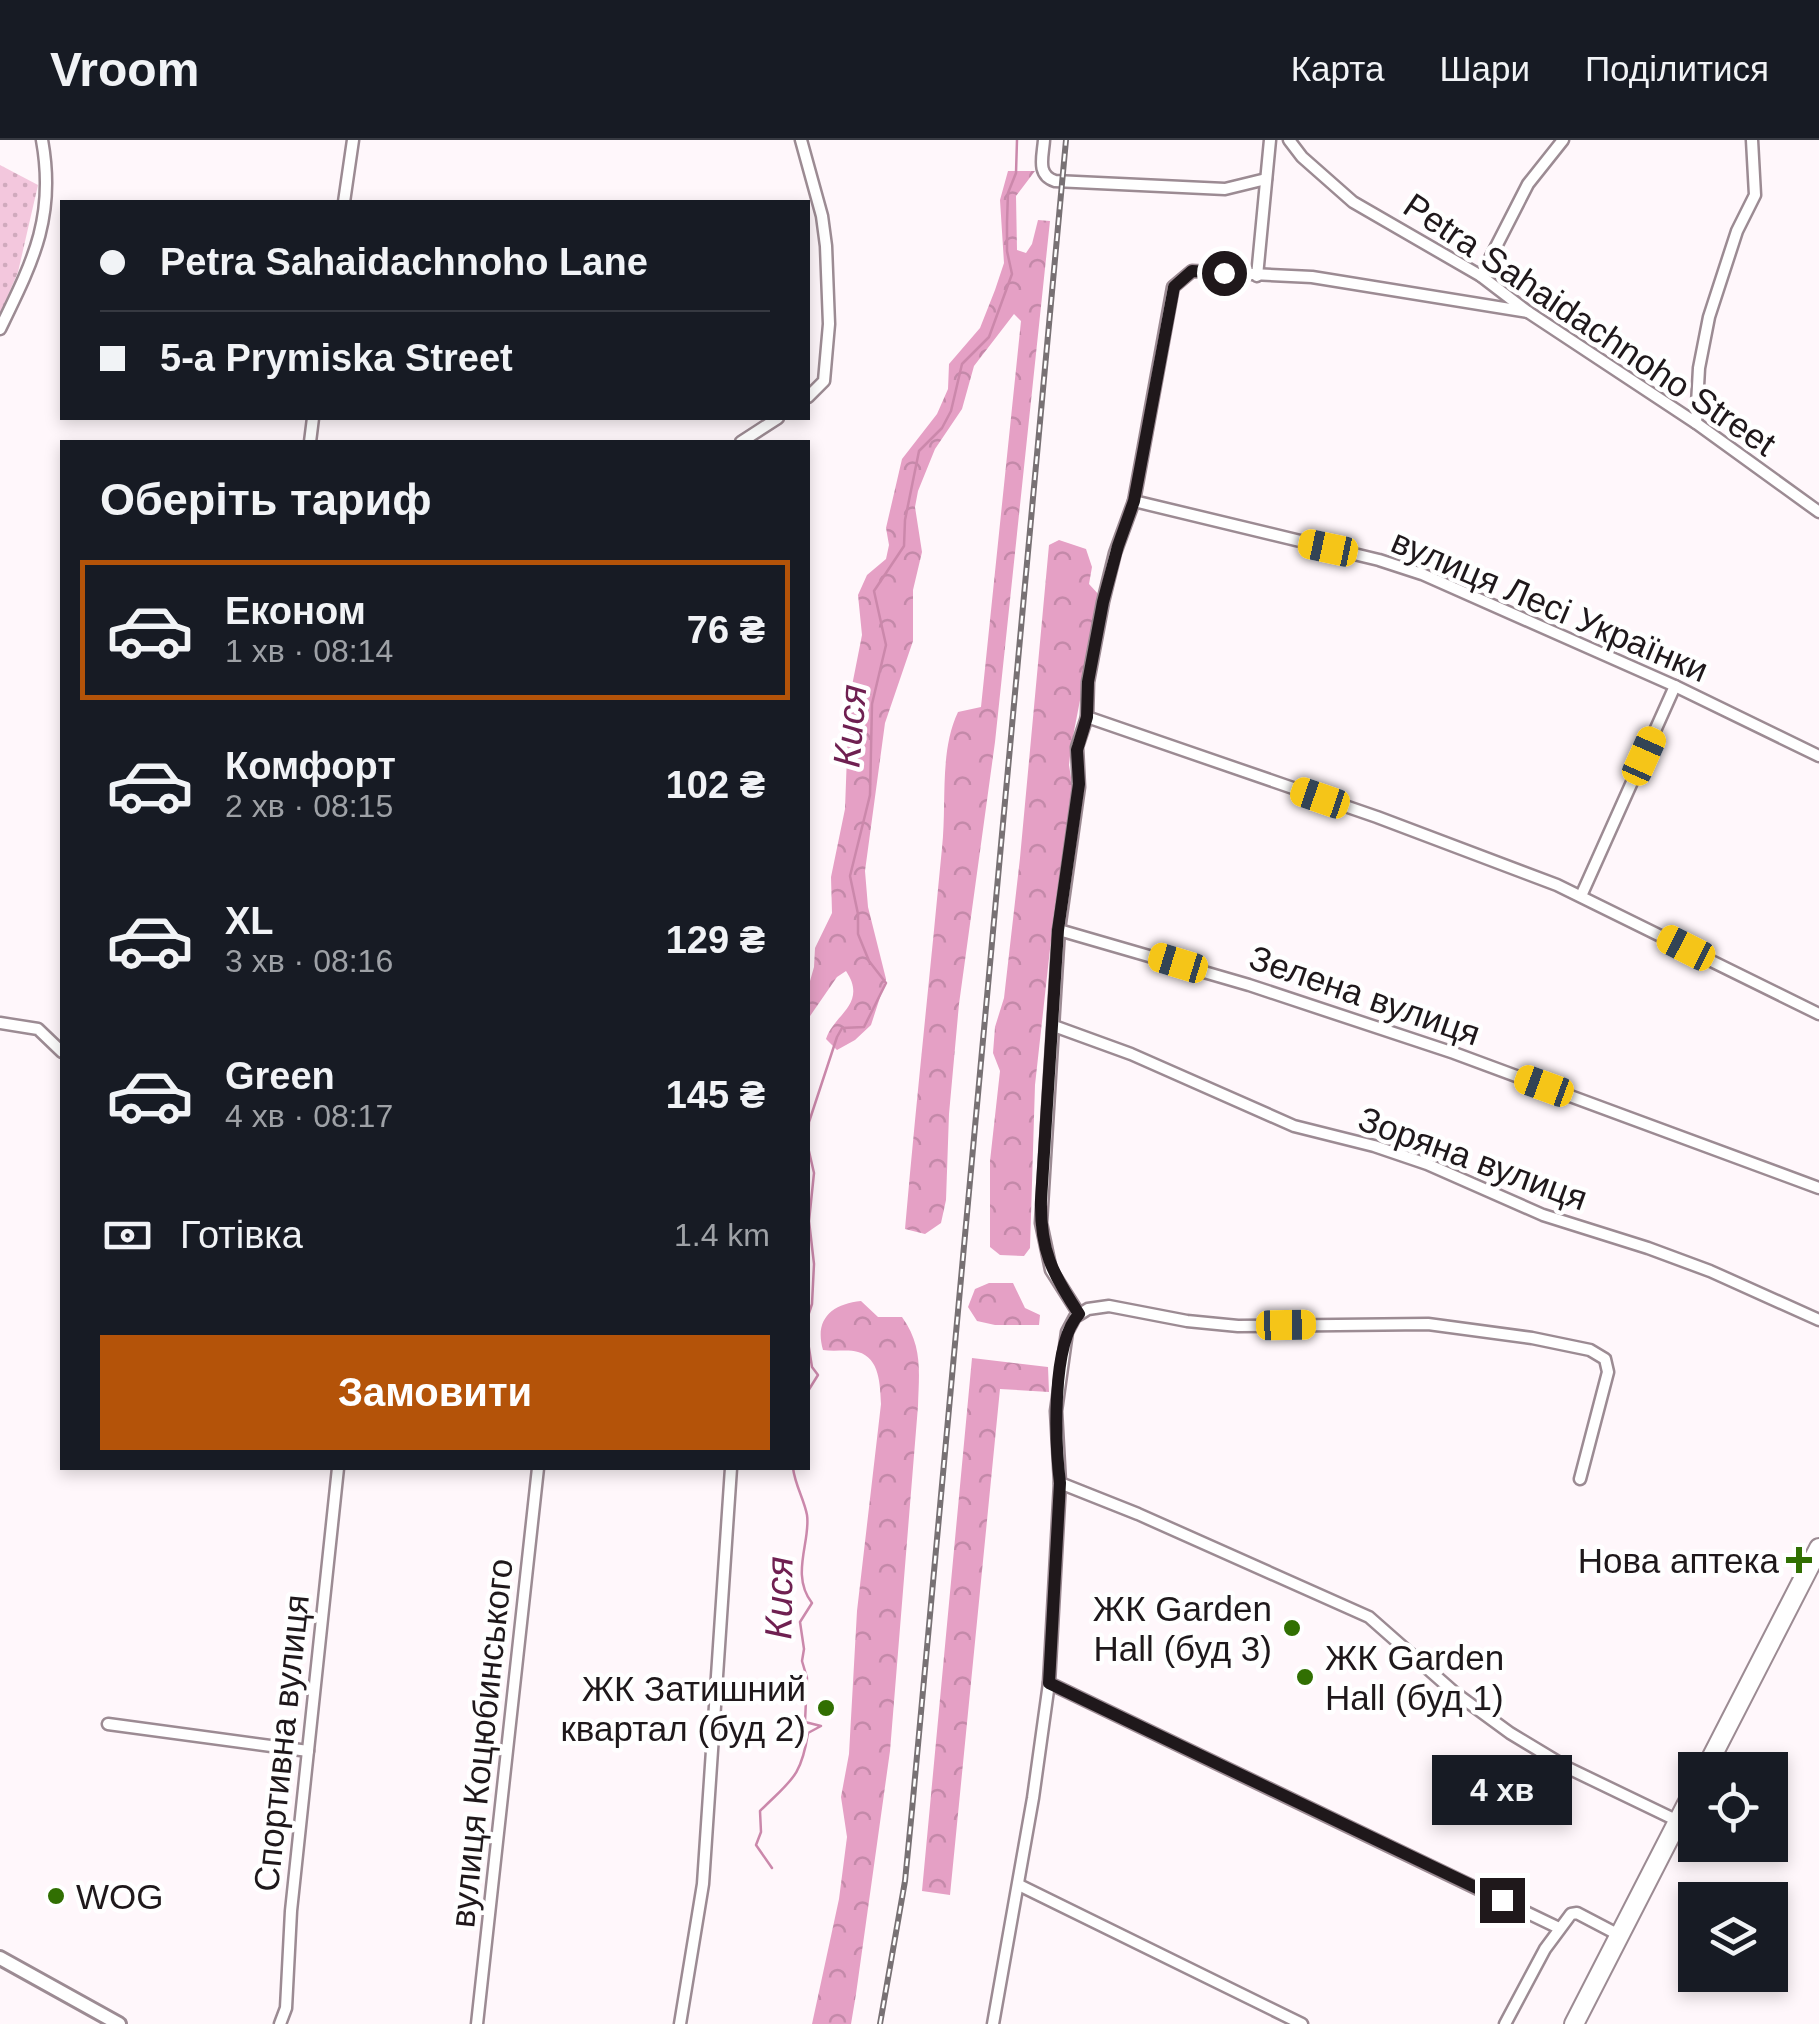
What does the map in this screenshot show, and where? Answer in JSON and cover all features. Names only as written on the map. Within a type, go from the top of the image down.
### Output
[{"type":"main road","points":[[1714,1752],[1819,1548]]},
{"type":"main road","points":[[1574,2024],[1678,1822]]},
{"type":"street","points":[[0,329],[30,265],[45,216],[48,186],[42,140]]},
{"type":"street","points":[[344,200],[353,140]]},
{"type":"street","points":[[800,140],[824,226],[829,324],[824,381],[810,394]]},
{"type":"street","points":[[1044,140],[1042,170],[1055,182],[1225,189],[1266,179]]},
{"type":"street","points":[[1257,276],[1270,140]]},
{"type":"street","name":"Petra Sahaidachnoho Street","points":[[1288,140],[1353,202],[1481,276],[1528,312],[1696,422],[1819,512]]},
{"type":"street","points":[[1481,276],[1530,180],[1562,140]]},
{"type":"street","points":[[1696,422],[1699,368],[1709,316],[1737,231],[1756,191],[1752,140]]},
{"type":"street","points":[[1079,1314],[1051,1270],[1041,1229],[1058,930],[1078,792],[1077,750],[1087,717],[1088,682],[1103,602],[1134,501],[1174,287],[1192,271],[1312,277],[1528,312]]},
{"type":"street","points":[[744,440],[775,420]]},
{"type":"street","name":"вулиця Лесі Українки","points":[[1134,501],[1411,570],[1675,686],[1819,756]]},
{"type":"street","points":[[1582,896],[1675,686]]},
{"type":"street","points":[[1087,717],[1377,818],[1582,896],[1819,1014]]},
{"type":"street","name":"Зелена вулиця","points":[[1058,930],[1248,984],[1454,1053],[1819,1188]]},
{"type":"street","points":[[0,1023],[38,1029],[60,1050]]},
{"type":"street","name":"Зоряна вулиця","points":[[1054,1026],[1132,1054],[1284,1122],[1415,1160],[1543,1215],[1710,1271],[1819,1320]]},
{"type":"street","points":[[993,2024],[1049,1683],[1060,1483],[1056,1453],[1058,1383],[1068,1330],[1079,1314],[1108,1306],[1187,1322],[1238,1326],[1428,1324],[1520,1335],[1594,1352],[1605,1360],[1608,1372],[1580,1480]]},
{"type":"street","name":"Спортивна вулиця","points":[[280,2024],[286,2001],[290,1922],[338,1470]]},
{"type":"street","name":"вулиця Коцюбинського","points":[[477,2024],[538,1470]]},
{"type":"street","points":[[680,2024],[703,1884],[731,1470]]},
{"type":"street","points":[[1060,1483],[1358,1612],[1386,1630],[1454,1692],[1528,1744],[1678,1822]]},
{"type":"street","points":[[1049,1683],[1560,1928]]},
{"type":"street","points":[[108,1724],[308,1751]]},
{"type":"street","points":[[1018,1885],[1302,2024]]},
{"type":"street","points":[[1506,2024],[1542,1954],[1576,1913],[1619,1936]]},
{"type":"street","points":[[0,1958],[119,2024]]},
{"type":"shaded area","points":[[0,165],[38,185],[18,272],[0,314]]},
{"type":"green space","points":[[1008,171],[1035,171],[1016,196],[1017,250],[1026,253],[1038,220],[1050,221],[995,742],[959,1004],[946,1200],[941,1223],[925,1234],[905,1229],[942,848],[946,761],[958,712],[981,707],[1021,321],[1014,314],[974,366],[962,409],[935,449],[918,491],[915,507],[922,552],[913,590],[913,641],[885,723],[865,871],[868,907],[886,979],[871,1025],[837,1050],[826,1039],[851,1000],[852,982],[846,971],[837,977],[810,1016],[810,981],[815,948],[832,913],[831,877],[845,809],[849,701],[862,635],[858,595],[867,575],[886,559],[886,528],[902,459],[937,414],[948,389],[949,364],[980,328],[995,290],[1004,263],[1000,200]]},
{"type":"green space","points":[[1059,540],[1086,549],[1092,567],[1089,584],[1100,596],[1069,765],[1073,790],[1054,913],[1035,1085],[1030,1248],[1024,1256],[1000,1255],[990,1247],[990,1161],[1000,1071],[993,1053],[995,1027],[1004,998],[1020,858],[1049,545]]},
{"type":"green space","points":[[989,1283],[1013,1283],[1025,1308],[1040,1315],[1039,1325],[977,1321],[968,1307],[975,1289]]},
{"type":"green space","points":[[861,1301],[878,1317],[902,1317],[909,1328],[918,1360],[918,1406],[890,1751],[851,2024],[812,2024],[839,1899],[847,1837],[841,1797],[849,1754],[857,1611],[881,1404],[871,1360],[854,1351],[823,1350],[821,1330],[834,1310]]},
{"type":"green space","points":[[972,1358],[1048,1367],[1049,1392],[1000,1389],[950,1895],[922,1891]]},
{"type":"waterway","name":"Кися","points":[[810,1119],[842,1028],[864,1027],[886,983],[869,961],[858,934],[850,876],[870,795],[872,704],[886,645],[874,591],[904,546],[905,520],[919,451],[942,428],[951,411],[962,364],[989,337],[1012,274],[1007,251],[1008,193],[1016,173],[1017,140]]},
{"type":"waterway","name":"Кися","points":[[810,1156],[814,1173],[810,1211]]},
{"type":"waterway","name":"Кися","points":[[810,1230],[814,1264],[810,1310]]},
{"type":"waterway","name":"Кися","points":[[810,1354],[818,1375],[810,1388]]},
{"type":"waterway","name":"Кися","points":[[772,1868],[756,1845],[761,1832],[760,1811],[793,1777],[802,1760],[808,1733],[821,1726],[805,1722],[807,1678],[800,1622],[812,1603],[802,1581],[807,1515],[794,1470]]},
{"type":"railway","points":[[880,2024],[905,1881],[1066,140]]},
{"type":"place","name":"Нова аптека","points":[[1799,1560]]},
{"type":"place","name":"ЖК Garden Hall (буд 3)","points":[[1292,1628]]},
{"type":"place","name":"ЖК Garden Hall (буд 1)","points":[[1305,1677]]},
{"type":"place","name":"ЖК Затишний квартал (буд 2)","points":[[826,1708]]},
{"type":"place","name":"WOG","points":[[56,1896]]},
{"type":"route","points":[[1224,273],[1192,271],[1174,287],[1134,501],[1103,602],[1088,682],[1087,717],[1078,740],[1079,784],[1058,930],[1041,1200],[1041,1229],[1048,1262],[1079,1314],[1068,1330],[1058,1383],[1056,1453],[1060,1483],[1049,1683],[1502,1900]]}]
